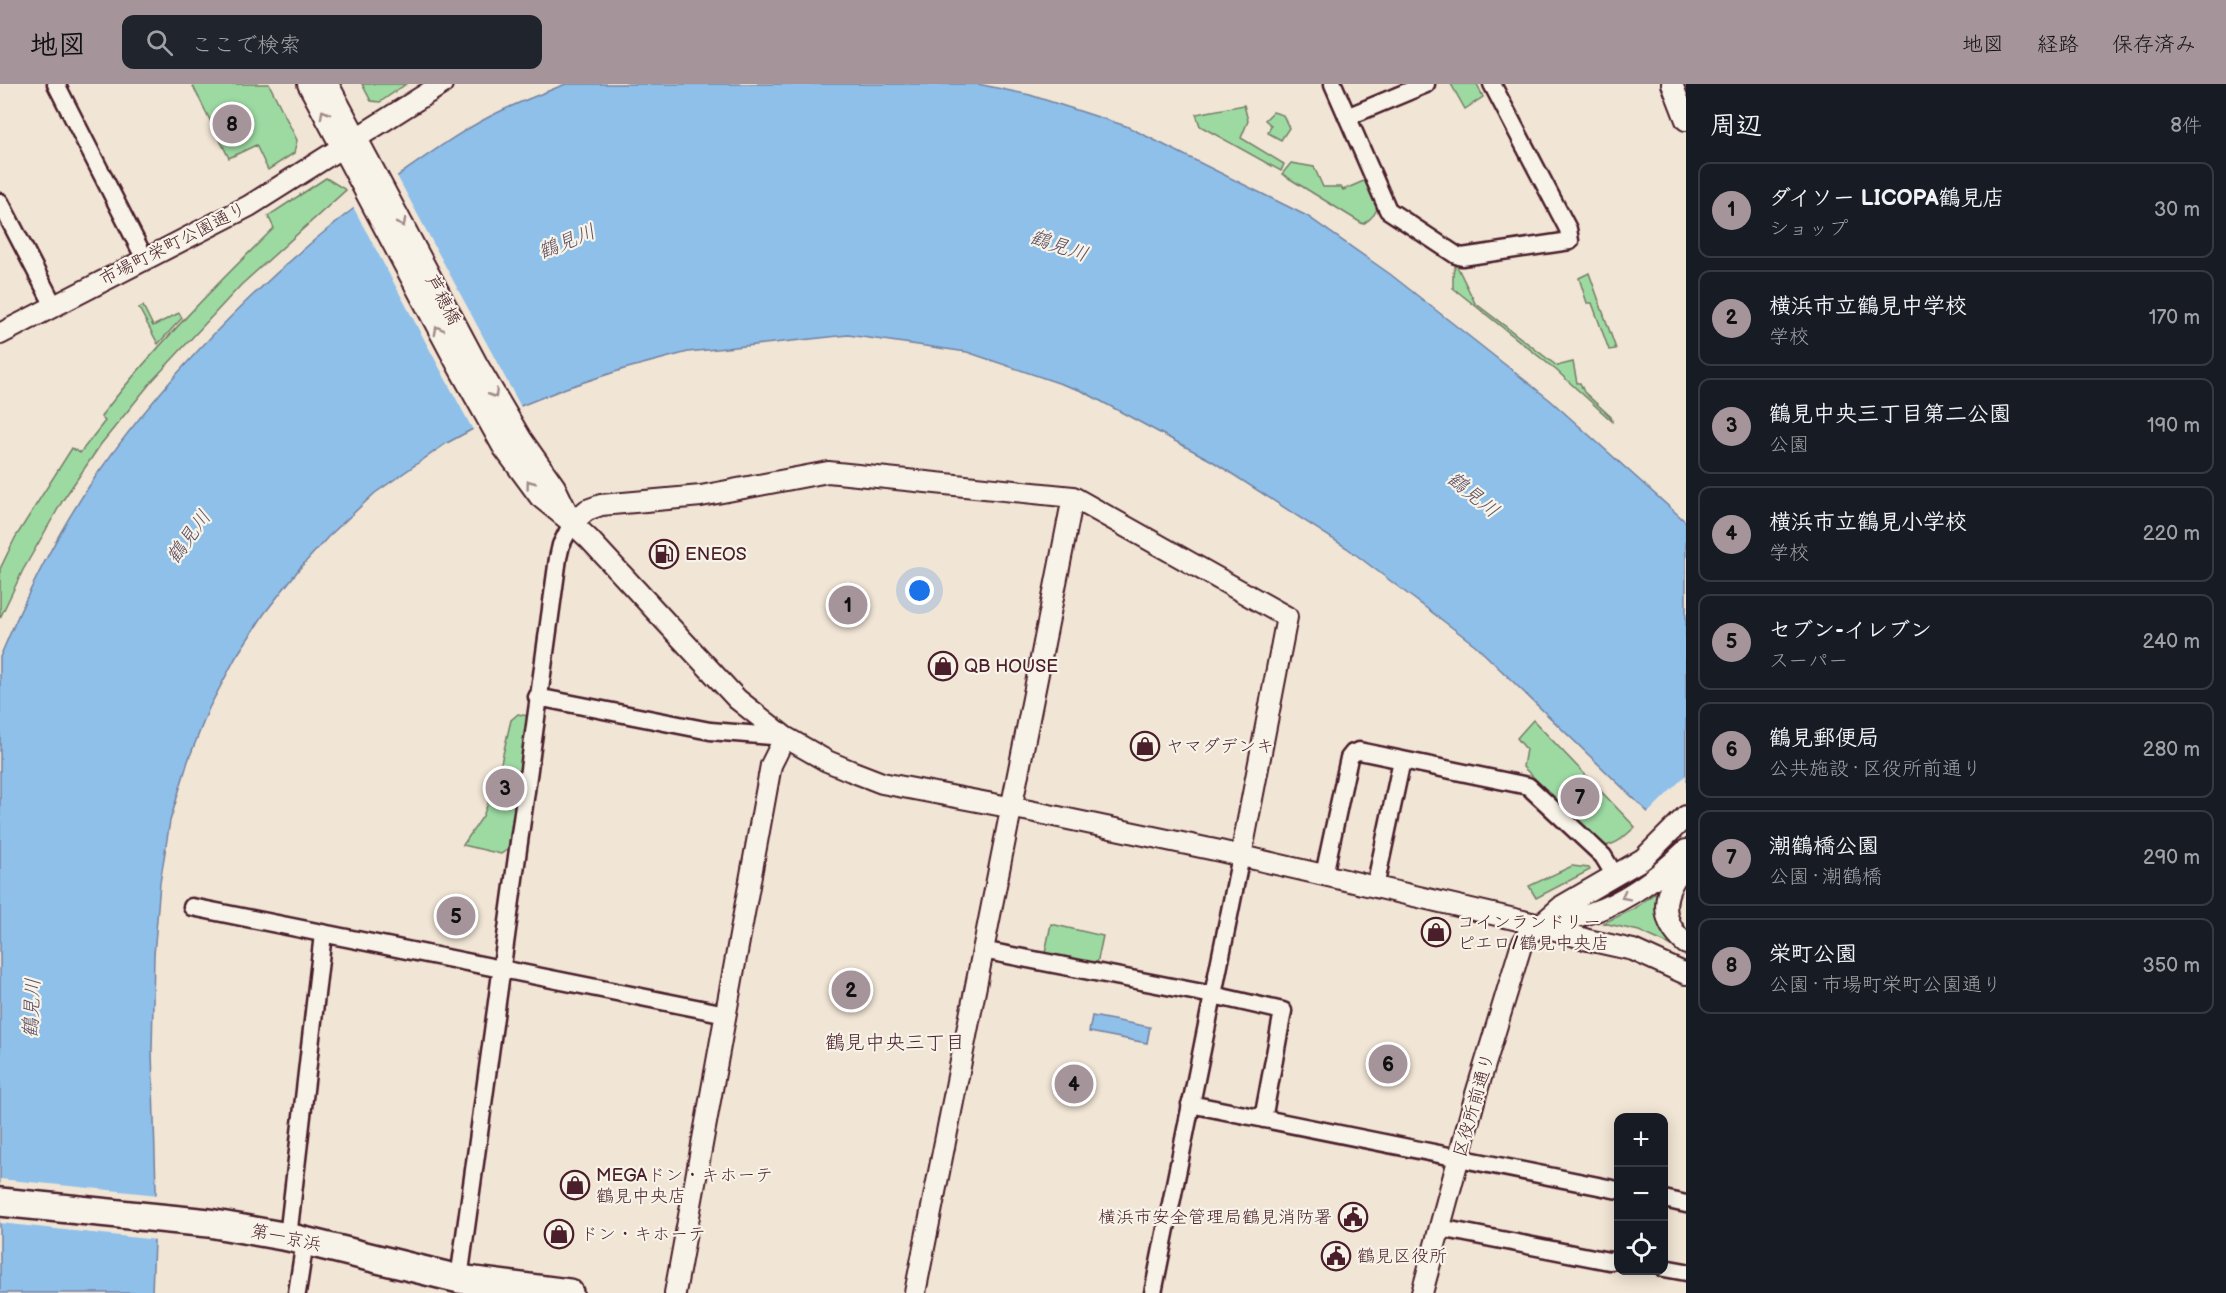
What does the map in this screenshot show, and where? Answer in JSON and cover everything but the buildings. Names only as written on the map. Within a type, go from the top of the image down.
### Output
[{"type":"highway","name":"第一京浜","points":[[0,1202],[209,1223],[297,1239],[458,1286],[569,1293]]},
{"type":"street","points":[[56,84],[145,259]]},
{"type":"street","points":[[308,84],[350,143]]},
{"type":"street","points":[[328,84],[350,143]]},
{"type":"street","name":"市場町栄町公園通り","points":[[0,334],[249,206],[442,84]]},
{"type":"street","points":[[1333,84],[1388,210],[1462,257],[1570,241],[1568,229],[1492,84]]},
{"type":"street","points":[[1347,117],[1426,84]]},
{"type":"street","points":[[1672,84],[1686,120]]},
{"type":"street","name":"芦穂橋","points":[[350,143],[540,497],[572,523],[736,699],[785,737],[827,761],[882,783],[1011,807],[1241,856],[1562,930]]},
{"type":"street","points":[[0,202],[54,306]]},
{"type":"street","points":[[458,1286],[537,696],[561,545],[572,523],[587,510],[602,505],[701,495],[828,471],[1073,497],[1287,617],[1153,1293]]},
{"type":"street","points":[[915,1293],[1073,497]]},
{"type":"street","points":[[537,696],[710,731],[785,737],[771,765],[675,1293]]},
{"type":"street","points":[[1324,875],[1349,758],[1353,753],[1359,751],[1528,786],[1603,856],[1614,874]]},
{"type":"street","points":[[1375,887],[1402,760]]},
{"type":"street","name":"区役所前通り","points":[[1422,1293],[1517,955],[1526,937],[1562,906],[1643,859],[1686,816]]},
{"type":"street","points":[[1540,925],[1594,912],[1647,884],[1681,862]]},
{"type":"street","points":[[1681,862],[1668,891],[1666,908],[1671,927],[1686,944]]},
{"type":"street","points":[[192,908],[726,1014]]},
{"type":"street","points":[[1562,930],[1599,929],[1634,937],[1653,944],[1686,962]]},
{"type":"street","points":[[1562,930],[1588,940],[1633,950],[1686,974]]},
{"type":"street","points":[[297,1293],[297,1239],[323,934]]},
{"type":"street","points":[[982,950],[1283,1011],[1263,1119]]},
{"type":"street","points":[[1190,1104],[1614,1189]]},
{"type":"street","points":[[1668,1200],[1686,1204]]},
{"type":"street","points":[[1440,1228],[1614,1260]]},
{"type":"street","points":[[1668,1269],[1686,1272]]},
{"type":"green space","points":[[192,84],[269,84],[297,140],[294,153],[268,170],[256,145],[229,158]]},
{"type":"green space","points":[[362,84],[406,84],[380,102],[371,101]]},
{"type":"green space","points":[[1451,84],[1477,84],[1483,97],[1465,109]]},
{"type":"green space","points":[[1244,105],[1248,121],[1241,138],[1284,164],[1281,171],[1200,126],[1196,114]]},
{"type":"green space","points":[[1273,112],[1283,115],[1289,128],[1281,140],[1268,133],[1271,125],[1265,120]]},
{"type":"green space","points":[[1291,163],[1314,167],[1323,187],[1341,187],[1343,190],[1366,180],[1376,199],[1375,214],[1363,224],[1282,174]]},
{"type":"green space","points":[[326,178],[346,190],[241,285],[152,381],[101,444],[63,500],[23,570],[0,618],[0,569],[15,538],[72,448],[80,453],[105,421],[101,417],[104,412],[144,364],[274,228],[268,216]]},
{"type":"green space","points":[[1456,264],[1475,303],[1557,366],[1573,362],[1577,383],[1580,383],[1584,392],[1611,417],[1612,421],[1556,370],[1453,288],[1453,273]]},
{"type":"green space","points":[[1589,273],[1616,349],[1609,350],[1592,303],[1587,303],[1579,278]]},
{"type":"green space","points":[[143,306],[153,326],[179,313],[182,318],[158,344],[139,308]]},
{"type":"green space","points":[[518,714],[528,716],[508,849],[501,854],[463,845],[483,816],[497,780],[511,720]]},
{"type":"green space","points":[[1533,720],[1635,827],[1621,839],[1604,846],[1523,767],[1526,749],[1517,738]]},
{"type":"green space","points":[[1572,866],[1590,870],[1536,898],[1529,886]]},
{"type":"green space","points":[[1655,893],[1658,895],[1679,949],[1639,931],[1603,923],[1634,909]]},
{"type":"green space","points":[[1051,924],[1103,936],[1097,964],[1045,953]]},
{"type":"water","name":"鶴見川","points":[[566,84],[978,84],[1030,95],[1126,126],[1307,216],[1390,274],[1550,400],[1686,522],[1686,849],[1475,645],[1347,548],[1212,461],[1082,391],[967,352],[848,335],[688,352],[624,369],[566,388],[523,405],[447,443],[375,493],[328,537],[264,614],[236,657],[209,708],[188,761],[170,821],[160,883],[154,955],[152,1051],[156,1189],[152,1293],[0,1293],[0,657],[21,609],[57,539],[98,473],[162,392],[233,314],[271,278],[351,211],[460,133],[519,103]]},
{"type":"water","points":[[1092,1016],[1150,1027],[1147,1043],[1089,1032]]},
{"type":"pier","points":[[396,174],[522,409],[474,432],[352,205]]},
{"type":"pier","points":[[1686,775],[1686,852],[1646,815]]},
{"type":"pier","points":[[0,1179],[159,1195],[157,1240],[0,1223]]},
{"type":"place","name":"栄町公園","points":[[232,124]]},
{"type":"place","name":"ENEOS","points":[[664,554]]},
{"type":"place","name":"ダイソー LICOPA鶴見店","points":[[848,605]]},
{"type":"place","name":"QB HOUSE","points":[[943,666]]},
{"type":"place","name":"ヤマダデンキ","points":[[1145,746]]},
{"type":"place","name":"鶴見中央三丁目第二公園","points":[[505,788]]},
{"type":"place","name":"潮鶴橋公園","points":[[1580,797]]},
{"type":"place","name":"セブン-イレブン","points":[[456,916]]},
{"type":"place","name":"コインランドリー ピエロ/鶴見中央店","points":[[1436,932]]},
{"type":"place","name":"横浜市立鶴見中学校","points":[[851,990]]},
{"type":"place","name":"鶴見郵便局","points":[[1388,1064]]},
{"type":"place","name":"横浜市立鶴見小学校","points":[[1074,1084]]},
{"type":"place","name":"MEGAドン・キホーテ 鶴見中央店","points":[[575,1185]]},
{"type":"place","name":"横浜市安全管理局鶴見消防署","points":[[1353,1217]]},
{"type":"place","name":"ドン・キホーテ","points":[[559,1234]]},
{"type":"place","name":"鶴見区役所","points":[[1336,1256]]},
{"type":"district","name":"鶴見中央三丁目","points":[[895,1043]]}]
